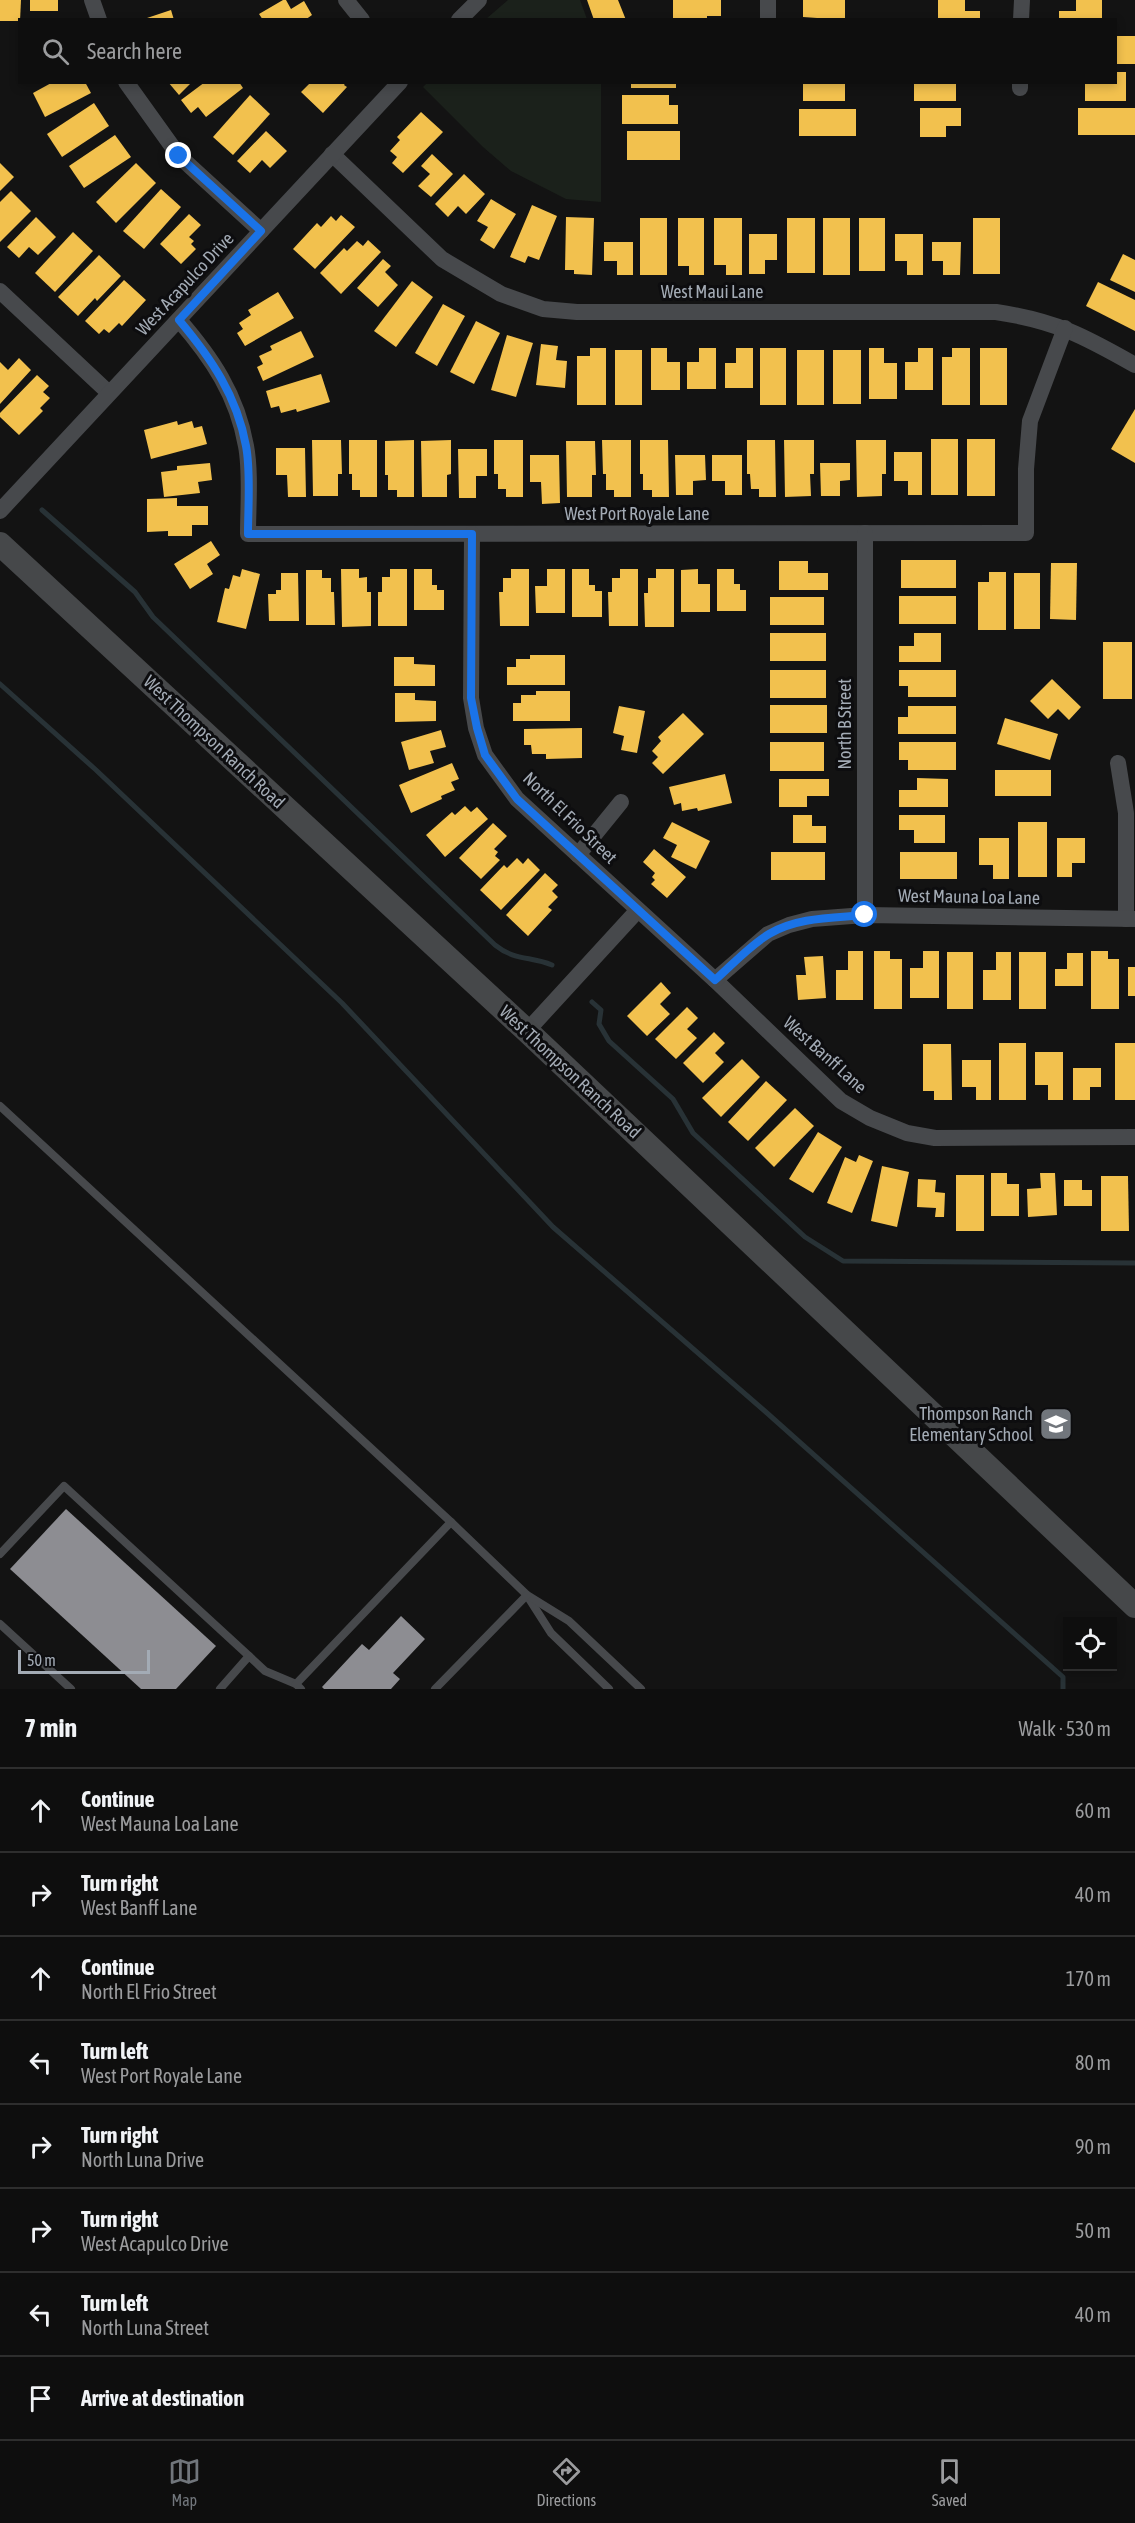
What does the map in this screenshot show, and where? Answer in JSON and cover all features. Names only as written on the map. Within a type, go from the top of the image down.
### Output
[{"type":"main road","name":"West Thompson Ranch Road","points":[[0,544],[527,1031],[1135,1606]]},
{"type":"street","points":[[92,0],[98,18]]},
{"type":"street","points":[[346,0],[360,18]]},
{"type":"street","points":[[461,18],[479,0]]},
{"type":"street","points":[[768,0],[768,18]]},
{"type":"street","points":[[1021,18],[1022,0]]},
{"type":"street","points":[[127,84],[179,156],[261,231]]},
{"type":"street","name":"West Acapulco Drive","points":[[0,512],[398,84]]},
{"type":"street","name":"West Maui Lane","points":[[332,154],[442,259],[501,294],[543,309],[577,312],[976,311],[1023,316],[1065,328],[1135,365]]},
{"type":"street","points":[[0,291],[109,393]]},
{"type":"street","name":"West Port Royale Lane","points":[[179,320],[216,366],[239,417],[247,447],[248,534],[1026,533],[1026,469],[1030,421],[1065,328]]},
{"type":"street","name":"North B Street","points":[[865,533],[865,915]]},
{"type":"street","name":"North El Frio Street","points":[[472,534],[471,698],[485,755],[517,799],[638,910]]},
{"type":"street","points":[[1118,763],[1126,813],[1131,919]]},
{"type":"street","points":[[578,855],[621,802]]},
{"type":"street","points":[[527,1031],[638,910]]},
{"type":"street","name":"West Banff Lane","points":[[638,910],[841,1101],[870,1118],[907,1133],[934,1138],[1135,1137]]},
{"type":"street","name":"West Mauna Loa Lane","points":[[715,980],[768,934],[812,919],[865,915],[1131,919]]},
{"type":"lane","points":[[0,1106],[527,1594],[569,1621],[641,1689]]},
{"type":"lane","points":[[0,1554],[64,1486],[265,1671],[298,1687],[451,1522]]},
{"type":"lane","points":[[435,1689],[527,1594]]},
{"type":"lane","points":[[527,1594],[551,1633],[609,1689]]},
{"type":"lane","points":[[0,1624],[71,1689]]},
{"type":"lane","points":[[220,1689],[249,1656]]},
{"type":"shaded area","points":[[508,0],[580,0],[587,18],[487,18]]},
{"type":"shaded area","points":[[426,84],[601,84],[601,202],[566,199],[511,171],[483,147],[423,87]]},
{"type":"building: Homes","points":[[0,0],[21,0],[18,21],[0,21]]},
{"type":"building: Homes","points":[[30,0],[58,0],[58,11],[30,11]]},
{"type":"building: Homes","points":[[286,0],[291,9],[304,1],[312,15],[308,18],[262,18],[259,14]]},
{"type":"building: Homes","points":[[587,0],[618,0],[625,18],[593,18]]},
{"type":"building: Homes","points":[[673,0],[721,0],[721,16],[673,18]]},
{"type":"building: Homes","points":[[803,0],[845,0],[845,18],[803,17]]},
{"type":"building: Homes","points":[[938,0],[965,0],[965,11],[980,11],[980,18],[938,18]]},
{"type":"building: Homes","points":[[1076,0],[1102,0],[1102,18],[1059,18],[1059,11],[1076,11]]},
{"type":"building: Homes","points":[[171,10],[173,18],[147,18]]},
{"type":"building: Homes","points":[[1117,36],[1135,36],[1135,64],[1117,64]]},
{"type":"building: Homes","points":[[1117,72],[1126,72],[1126,101],[1085,101],[1085,84],[1117,84]]},
{"type":"building: Homes","points":[[49,84],[86,84],[91,93],[45,117],[33,93]]},
{"type":"building: Homes","points":[[170,84],[190,84],[179,95]]},
{"type":"building: Homes","points":[[202,84],[240,84],[243,88],[206,117],[198,107],[191,113],[181,100]]},
{"type":"building: Homes","points":[[309,84],[345,84],[347,87],[323,113],[301,92]]},
{"type":"building: Homes","points":[[631,84],[676,84],[676,88],[631,88]]},
{"type":"building: Homes","points":[[803,84],[845,84],[845,101],[803,101]]},
{"type":"building: Homes","points":[[914,84],[956,84],[956,101],[914,101]]},
{"type":"building: Homes","points":[[250,95],[270,114],[233,155],[213,137]]},
{"type":"building: Homes","points":[[622,95],[669,95],[669,105],[678,105],[678,124],[622,124]]},
{"type":"building: Homes","points":[[94,103],[109,126],[62,157],[47,134]]},
{"type":"building: Homes","points":[[920,108],[961,108],[961,126],[946,126],[946,137],[920,137]]},
{"type":"building: Homes","points":[[1078,108],[1135,108],[1135,135],[1078,135]]},
{"type":"building: Homes","points":[[799,109],[856,109],[856,136],[799,136]]},
{"type":"building: Homes","points":[[421,112],[443,132],[403,173],[392,163],[397,157],[390,151],[400,140],[397,137]]},
{"type":"building: Homes","points":[[266,131],[287,151],[270,168],[262,160],[250,173],[237,161]]},
{"type":"building: Homes","points":[[627,131],[680,131],[680,160],[627,160]]},
{"type":"building: Homes","points":[[115,135],[131,157],[84,188],[69,166]]},
{"type":"building: Homes","points":[[432,154],[453,174],[431,197],[418,186],[430,174],[421,166]]},
{"type":"building: Homes","points":[[0,163],[14,177],[0,191]]},
{"type":"building: Homes","points":[[136,163],[156,183],[116,223],[96,202]]},
{"type":"building: Homes","points":[[464,174],[485,194],[466,214],[458,206],[448,217],[435,204]]},
{"type":"building: Homes","points":[[161,189],[181,207],[144,249],[123,231]]},
{"type":"building: Homes","points":[[11,191],[31,211],[0,242],[0,202]]},
{"type":"building: Homes","points":[[491,199],[516,214],[494,249],[480,240],[488,227],[477,221]]},
{"type":"building: Homes","points":[[532,205],[557,216],[539,260],[528,256],[525,263],[510,257]]},
{"type":"building: Homes","points":[[189,214],[201,225],[189,237],[194,241],[191,244],[196,249],[181,264],[160,244]]},
{"type":"building: Homes","points":[[341,215],[355,227],[315,269],[293,249],[317,223],[321,227],[331,216],[336,221]]},
{"type":"building: Homes","points":[[36,217],[56,237],[38,255],[29,247],[19,258],[7,247]]},
{"type":"building: Homes","points":[[566,217],[594,218],[592,275],[574,274],[574,270],[565,270]]},
{"type":"building: Homes","points":[[640,218],[667,218],[667,275],[640,275]]},
{"type":"building: Homes","points":[[678,218],[704,218],[704,275],[689,275],[689,266],[678,266]]},
{"type":"building: Homes","points":[[714,218],[742,218],[742,275],[726,275],[726,265],[714,265]]},
{"type":"building: Homes","points":[[787,218],[815,218],[815,273],[787,273]]},
{"type":"building: Homes","points":[[823,218],[850,218],[850,275],[823,275]]},
{"type":"building: Homes","points":[[859,218],[885,218],[885,271],[859,271]]},
{"type":"building: Homes","points":[[973,218],[1000,218],[1000,274],[973,274]]},
{"type":"building: Homes","points":[[73,232],[93,251],[55,292],[35,273]]},
{"type":"building: Homes","points":[[749,234],[777,234],[777,260],[765,260],[765,274],[749,274]]},
{"type":"building: Homes","points":[[895,234],[923,234],[923,275],[907,275],[907,261],[895,261]]},
{"type":"building: Homes","points":[[368,240],[381,252],[341,294],[320,273],[344,248],[347,251],[357,241],[363,246]]},
{"type":"building: Homes","points":[[604,242],[633,242],[633,275],[617,275],[617,261],[604,261]]},
{"type":"building: Homes","points":[[932,242],[961,242],[960,275],[943,275],[943,261],[932,261]]},
{"type":"building: Homes","points":[[1123,254],[1135,260],[1135,292],[1110,280]]},
{"type":"building: Homes","points":[[99,255],[121,276],[97,301],[95,298],[78,316],[58,297]]},
{"type":"building: Homes","points":[[383,259],[391,266],[385,272],[398,285],[378,307],[357,288]]},
{"type":"building: Homes","points":[[124,280],[146,300],[122,326],[119,323],[109,333],[104,329],[99,334],[85,321]]},
{"type":"building: Homes","points":[[412,281],[433,297],[396,347],[374,331]]},
{"type":"building: Homes","points":[[1098,282],[1135,300],[1135,331],[1086,306]]},
{"type":"building: Homes","points":[[278,292],[294,318],[245,346],[237,333],[243,329],[239,323],[251,315],[248,310]]},
{"type":"building: Homes","points":[[443,304],[465,316],[437,366],[415,353]]},
{"type":"building: Homes","points":[[476,321],[500,333],[474,384],[450,372]]},
{"type":"building: Homes","points":[[301,331],[314,357],[263,381],[257,367],[263,364],[259,356],[272,350],[270,346]]},
{"type":"building: Homes","points":[[507,335],[533,343],[516,397],[491,390]]},
{"type":"building: Homes","points":[[541,344],[558,346],[556,360],[567,361],[565,388],[536,385]]},
{"type":"building: Homes","points":[[590,348],[606,348],[606,405],[577,405],[577,356],[590,356]]},
{"type":"building: Homes","points":[[651,348],[667,348],[667,362],[680,362],[680,390],[651,390]]},
{"type":"building: Homes","points":[[699,348],[716,348],[716,389],[687,389],[687,362],[699,362]]},
{"type":"building: Homes","points":[[736,348],[753,348],[753,388],[725,388],[725,363],[736,363]]},
{"type":"building: Homes","points":[[760,348],[786,348],[786,405],[760,405]]},
{"type":"building: Homes","points":[[869,348],[884,348],[884,363],[897,363],[897,399],[869,399]]},
{"type":"building: Homes","points":[[918,348],[933,348],[933,390],[905,390],[905,362],[918,362]]},
{"type":"building: Homes","points":[[952,348],[970,348],[970,405],[942,405],[942,357],[952,357]]},
{"type":"building: Homes","points":[[980,348],[1007,348],[1007,405],[980,405]]},
{"type":"building: Homes","points":[[615,350],[642,350],[642,405],[615,405]]},
{"type":"building: Homes","points":[[797,350],[824,350],[824,405],[797,405]]},
{"type":"building: Homes","points":[[833,350],[861,350],[861,404],[833,404]]},
{"type":"building: Homes","points":[[19,358],[31,370],[0,404],[0,362],[8,370]]},
{"type":"building: Homes","points":[[321,374],[330,402],[297,412],[296,409],[281,413],[279,406],[271,408],[266,391]]},
{"type":"building: Homes","points":[[37,375],[49,386],[43,392],[50,398],[40,408],[43,411],[19,435],[0,417],[0,413]]},
{"type":"building: Homes","points":[[1135,409],[1135,463],[1111,449]]},
{"type":"building: Homes","points":[[177,421],[178,425],[192,421],[194,428],[202,426],[207,444],[151,459],[144,430]]},
{"type":"building: Homes","points":[[931,439],[958,439],[958,495],[931,495]]},
{"type":"building: Homes","points":[[967,439],[995,439],[995,496],[967,496]]},
{"type":"building: Homes","points":[[312,440],[341,440],[342,474],[338,474],[338,496],[313,496]]},
{"type":"building: Homes","points":[[349,440],[377,440],[377,497],[360,497],[360,490],[352,490],[352,474],[349,474]]},
{"type":"building: Homes","points":[[414,440],[414,497],[397,497],[397,490],[388,490],[388,475],[385,475],[385,441]]},
{"type":"building: Homes","points":[[451,440],[451,474],[447,475],[447,497],[422,497],[421,441]]},
{"type":"building: Homes","points":[[494,440],[523,440],[523,497],[506,497],[506,489],[498,489],[498,474],[494,474]]},
{"type":"building: Homes","points":[[602,440],[631,440],[631,497],[614,497],[614,490],[606,490]]},
{"type":"building: Homes","points":[[640,440],[668,440],[669,497],[652,497],[652,490],[643,490],[643,474],[640,474]]},
{"type":"building: Homes","points":[[747,440],[775,440],[776,497],[759,497],[759,489],[751,489],[750,474],[747,474]]},
{"type":"building: Homes","points":[[784,440],[814,440],[814,474],[810,474],[811,496],[785,497]]},
{"type":"building: Homes","points":[[856,440],[886,440],[886,474],[882,474],[882,496],[857,497]]},
{"type":"building: Homes","points":[[566,441],[595,441],[596,475],[592,475],[592,497],[567,497]]},
{"type":"building: Homes","points":[[276,448],[305,448],[306,497],[288,497],[287,475],[276,475]]},
{"type":"building: Homes","points":[[458,449],[487,449],[487,476],[476,476],[476,498],[459,498]]},
{"type":"building: Homes","points":[[894,452],[922,452],[922,495],[908,495],[908,481],[894,481]]},
{"type":"building: Homes","points":[[530,455],[559,455],[560,503],[542,504],[541,482],[530,482]]},
{"type":"building: Homes","points":[[675,455],[705,455],[706,480],[693,481],[693,495],[676,495]]},
{"type":"building: Homes","points":[[712,455],[742,455],[742,495],[725,495],[725,481],[712,481]]},
{"type":"building: Homes","points":[[210,463],[212,480],[198,482],[200,493],[164,497],[161,472],[177,470],[177,466]]},
{"type":"building: Homes","points":[[820,463],[850,463],[850,480],[840,481],[840,496],[821,496]]},
{"type":"building: Homes","points":[[177,498],[177,506],[208,506],[208,525],[192,525],[192,536],[168,536],[168,531],[147,532],[147,499]]},
{"type":"building: Homes","points":[[211,541],[220,555],[207,564],[213,574],[190,589],[174,564]]},
{"type":"building: Homes","points":[[901,560],[956,560],[956,588],[901,588]]},
{"type":"building: Homes","points":[[779,561],[808,561],[808,573],[828,573],[828,590],[779,590]]},
{"type":"building: Homes","points":[[1051,563],[1077,563],[1076,620],[1050,619]]},
{"type":"building: Homes","points":[[242,569],[260,574],[246,629],[217,622],[225,588],[229,589],[233,575],[240,577]]},
{"type":"building: Homes","points":[[341,569],[359,569],[359,578],[367,577],[367,592],[371,592],[371,626],[342,627]]},
{"type":"building: Homes","points":[[390,569],[407,569],[407,626],[378,626],[378,592],[382,592],[382,577],[390,577]]},
{"type":"building: Homes","points":[[414,569],[432,569],[432,585],[437,585],[437,590],[444,590],[444,610],[414,610]]},
{"type":"building: Homes","points":[[511,569],[529,569],[529,626],[500,626],[499,592],[503,592],[503,578],[511,578]]},
{"type":"building: Homes","points":[[547,569],[565,569],[565,613],[536,613],[535,586],[547,586]]},
{"type":"building: Homes","points":[[572,569],[589,569],[589,585],[595,585],[595,591],[602,591],[602,617],[572,617]]},
{"type":"building: Homes","points":[[620,569],[638,569],[638,626],[609,626],[608,592],[612,592],[612,578],[620,578]]},
{"type":"building: Homes","points":[[656,569],[674,569],[674,627],[645,627],[644,593],[648,593],[648,578],[656,578]]},
{"type":"building: Homes","points":[[698,569],[698,584],[710,584],[710,612],[681,612],[681,570]]},
{"type":"building: Homes","points":[[717,569],[734,569],[734,584],[740,584],[740,590],[746,590],[746,611],[717,611]]},
{"type":"building: Homes","points":[[306,570],[322,570],[322,578],[331,578],[331,592],[334,592],[335,625],[306,625]]},
{"type":"building: Homes","points":[[989,572],[1006,572],[1006,630],[978,630],[978,582],[989,582]]},
{"type":"building: Homes","points":[[281,573],[298,573],[299,621],[269,621],[268,594],[276,594],[276,590],[281,590]]},
{"type":"building: Homes","points":[[1014,573],[1040,573],[1040,629],[1014,629]]},
{"type":"building: Homes","points":[[899,596],[956,596],[956,624],[899,624]]},
{"type":"building: Homes","points":[[770,597],[824,597],[824,625],[770,625]]},
{"type":"building: Homes","points":[[770,633],[826,633],[826,661],[770,661]]},
{"type":"building: Homes","points":[[914,633],[941,633],[941,662],[899,662],[899,646],[914,646]]},
{"type":"building: Homes","points":[[1103,642],[1132,642],[1132,699],[1103,699]]},
{"type":"building: Homes","points":[[530,655],[565,655],[565,685],[507,685],[507,667],[516,667],[516,659],[530,659]]},
{"type":"building: Homes","points":[[394,657],[414,657],[414,664],[435,665],[435,686],[394,686]]},
{"type":"building: Homes","points":[[770,670],[826,670],[826,698],[770,698]]},
{"type":"building: Homes","points":[[899,670],[956,670],[956,697],[908,697],[908,686],[899,686]]},
{"type":"building: Homes","points":[[1052,679],[1081,707],[1069,720],[1058,709],[1048,719],[1030,701]]},
{"type":"building: Homes","points":[[536,691],[570,691],[570,721],[513,721],[513,703],[521,703],[521,695],[536,695]]},
{"type":"building: Homes","points":[[395,693],[415,693],[415,700],[436,701],[436,721],[395,722]]},
{"type":"building: Homes","points":[[770,705],[827,705],[827,733],[770,733]]},
{"type":"building: Homes","points":[[619,706],[645,711],[637,753],[621,750],[624,736],[613,733]]},
{"type":"building: Homes","points":[[908,706],[956,706],[956,734],[898,734],[898,717],[908,717]]},
{"type":"building: Homes","points":[[683,713],[704,734],[663,774],[652,763],[658,757],[652,751],[661,741],[658,737]]},
{"type":"building: Homes","points":[[1005,718],[1058,734],[1050,760],[997,744]]},
{"type":"building: Homes","points":[[582,728],[582,758],[546,759],[546,754],[532,754],[531,745],[524,745],[524,729]]},
{"type":"building: Homes","points":[[441,730],[446,747],[430,751],[434,763],[409,770],[401,742]]},
{"type":"building: Homes","points":[[770,742],[824,742],[824,771],[770,771]]},
{"type":"building: Homes","points":[[899,742],[956,742],[956,770],[908,770],[908,760],[899,760]]},
{"type":"building: Homes","points":[[452,763],[459,779],[451,782],[455,790],[441,796],[442,799],[411,813],[399,785]]},
{"type":"building: Homes","points":[[995,770],[1051,770],[1051,796],[995,796]]},
{"type":"building: Homes","points":[[725,774],[732,803],[698,811],[697,808],[682,811],[681,803],[674,805],[669,787]]},
{"type":"building: Homes","points":[[917,778],[948,779],[948,807],[899,807],[899,790],[917,790]]},
{"type":"building: Homes","points":[[779,779],[829,779],[829,796],[807,796],[807,807],[779,807]]},
{"type":"building: Homes","points":[[465,806],[471,812],[477,807],[488,819],[445,857],[426,835],[452,812],[455,815]]},
{"type":"building: Homes","points":[[793,815],[812,815],[812,826],[826,826],[826,843],[793,843]]},
{"type":"building: Homes","points":[[899,815],[945,815],[945,843],[914,843],[914,830],[899,830]]},
{"type":"building: Homes","points":[[672,822],[710,841],[696,869],[671,857],[677,845],[663,838]]},
{"type":"building: Homes","points":[[1018,822],[1047,822],[1047,877],[1018,877]]},
{"type":"building: Homes","points":[[493,823],[507,836],[494,849],[498,852],[495,856],[500,860],[481,879],[459,858]]},
{"type":"building: Homes","points":[[979,838],[1009,838],[1009,879],[993,879],[993,865],[979,865]]},
{"type":"building: Homes","points":[[1057,838],[1085,838],[1085,863],[1072,863],[1072,877],[1057,877]]},
{"type":"building: Homes","points":[[654,849],[686,877],[667,898],[651,884],[655,880],[652,877],[655,873],[643,862]]},
{"type":"building: Homes","points":[[771,852],[825,852],[825,880],[771,880]]},
{"type":"building: Homes","points":[[900,852],[957,852],[957,879],[900,879]]},
{"type":"building: Homes","points":[[517,858],[523,864],[528,858],[540,870],[501,910],[480,890],[504,865],[507,868]]},
{"type":"building: Homes","points":[[545,873],[558,885],[552,891],[558,897],[548,907],[552,910],[528,936],[506,915]]},
{"type":"building: Homes","points":[[848,951],[863,951],[863,1000],[836,1000],[836,970],[848,970]]},
{"type":"building: Homes","points":[[874,951],[890,951],[890,959],[902,959],[902,1009],[874,1009]]},
{"type":"building: Homes","points":[[923,951],[939,951],[939,998],[910,998],[910,968],[923,968]]},
{"type":"building: Homes","points":[[1091,951],[1108,951],[1108,959],[1119,959],[1119,1009],[1091,1009]]},
{"type":"building: Homes","points":[[947,952],[973,952],[973,1009],[947,1009]]},
{"type":"building: Homes","points":[[996,952],[1011,952],[1011,1000],[983,1000],[983,970],[996,970]]},
{"type":"building: Homes","points":[[1019,952],[1046,952],[1046,1009],[1019,1009]]},
{"type":"building: Homes","points":[[1067,953],[1083,953],[1083,986],[1055,986],[1055,969],[1067,969]]},
{"type":"building: Homes","points":[[823,956],[826,998],[798,1000],[796,975],[806,975],[804,957]]},
{"type":"building: Homes","points":[[1128,967],[1135,967],[1135,996],[1128,996]]},
{"type":"building: Homes","points":[[661,982],[671,993],[660,1004],[670,1014],[647,1036],[627,1016]]},
{"type":"building: Homes","points":[[687,1007],[698,1018],[687,1029],[697,1038],[676,1059],[655,1039]]},
{"type":"building: Homes","points":[[714,1032],[725,1043],[715,1053],[724,1062],[703,1083],[683,1063]]},
{"type":"building: Homes","points":[[999,1043],[1026,1043],[1026,1100],[999,1100]]},
{"type":"building: Homes","points":[[1115,1043],[1135,1043],[1135,1100],[1115,1100]]},
{"type":"building: Homes","points":[[923,1044],[951,1044],[952,1100],[934,1100],[934,1091],[923,1091]]},
{"type":"building: Homes","points":[[1035,1052],[1063,1052],[1063,1100],[1048,1100],[1048,1085],[1035,1085]]},
{"type":"building: Homes","points":[[742,1059],[760,1077],[721,1117],[702,1098]]},
{"type":"building: Homes","points":[[962,1060],[991,1060],[991,1100],[976,1100],[976,1087],[962,1087]]},
{"type":"building: Homes","points":[[1073,1068],[1101,1068],[1101,1087],[1090,1087],[1090,1100],[1073,1100]]},
{"type":"building: Homes","points":[[766,1081],[787,1100],[748,1141],[728,1122]]},
{"type":"building: Homes","points":[[795,1108],[814,1126],[774,1167],[755,1148]]},
{"type":"building: Homes","points":[[818,1132],[842,1147],[813,1193],[789,1179]]},
{"type":"building: Homes","points":[[859,1155],[873,1161],[852,1213],[827,1203],[845,1157],[856,1162]]},
{"type":"building: Homes","points":[[882,1166],[909,1172],[897,1227],[871,1221]]},
{"type":"building: Homes","points":[[991,1173],[1007,1173],[1007,1184],[1019,1184],[1019,1216],[991,1216]]},
{"type":"building: Homes","points":[[1040,1173],[1055,1173],[1057,1215],[1028,1217],[1027,1189],[1041,1188]]},
{"type":"building: Homes","points":[[956,1175],[984,1175],[984,1231],[956,1231]]},
{"type":"building: Homes","points":[[1101,1176],[1128,1176],[1129,1231],[1101,1231]]},
{"type":"building: Homes","points":[[918,1179],[936,1180],[935,1192],[945,1193],[944,1217],[935,1217],[936,1208],[917,1207]]},
{"type":"building: Homes","points":[[1064,1180],[1082,1180],[1082,1190],[1092,1190],[1092,1206],[1064,1206]]},
{"type":"building: Industry","points":[[66,1509],[216,1646],[176,1689],[141,1689],[10,1569]]},
{"type":"building: Industry","points":[[401,1616],[425,1639],[393,1673],[400,1679],[391,1689],[324,1689],[322,1687],[362,1644],[369,1650]]},
{"type":"waterway","points":[[42,510],[135,592],[153,617],[495,945],[509,954],[552,965]]},
{"type":"waterway","points":[[0,684],[96,770],[342,1003],[553,1227],[767,1413],[1063,1677],[1063,1689]]},
{"type":"waterway","points":[[592,1002],[601,1010],[599,1024],[609,1041],[673,1099],[693,1133],[805,1237],[843,1261],[1135,1263]]},
{"type":"place","name":"Thompson Ranch Elementary School","points":[[1056,1424]]},
{"type":"route","points":[[179,156],[261,231],[179,320],[216,366],[227,386],[239,417],[247,447],[248,534],[472,534],[471,698],[485,755],[517,799],[715,980],[768,934],[812,919],[865,915]]}]
